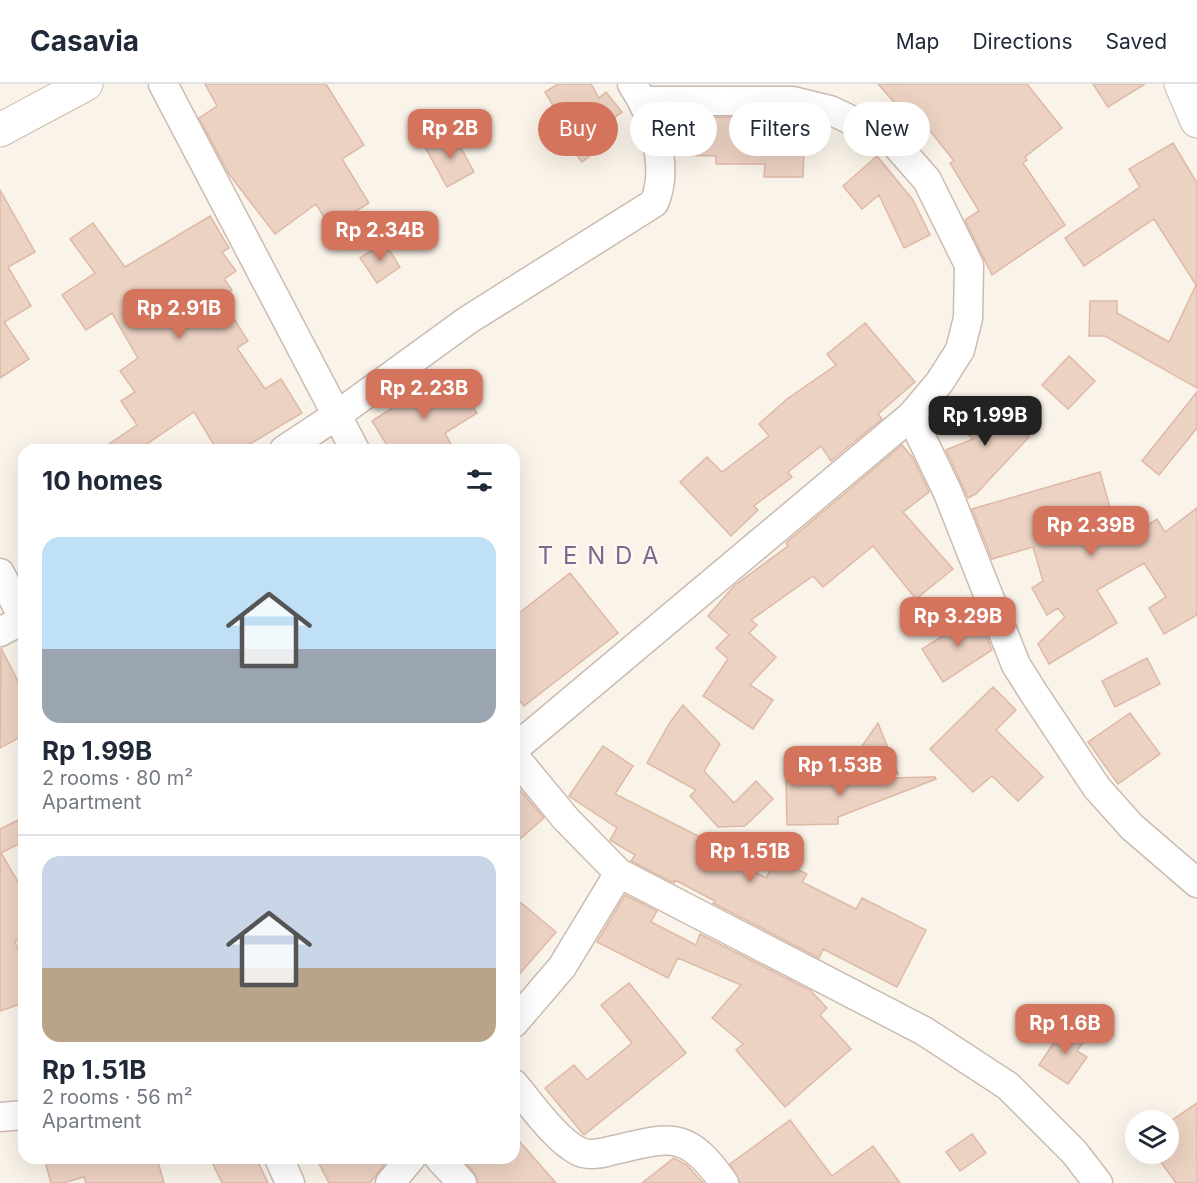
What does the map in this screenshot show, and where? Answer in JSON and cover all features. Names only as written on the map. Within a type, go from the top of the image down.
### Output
[{"type":"street","points":[[0,130],[86,84]]},
{"type":"street","points":[[163,84],[352,444]]},
{"type":"street","points":[[1180,84],[1197,121]]},
{"type":"street","points":[[293,444],[468,320],[654,203],[660,189],[662,166],[638,93],[793,101],[830,110],[891,139],[927,180],[969,265],[968,318],[960,350],[939,383],[911,416],[520,744]]},
{"type":"street","points":[[911,416],[948,493],[1016,665],[1097,788],[1132,827],[1197,883]]},
{"type":"street","points":[[0,573],[18,608]]},
{"type":"street","points":[[0,632],[18,622]]},
{"type":"street","points":[[520,763],[566,819],[619,873],[924,1031],[1008,1086],[1074,1152],[1098,1183]]},
{"type":"street","points":[[520,1016],[562,967],[619,873]]},
{"type":"street","points":[[520,1091],[550,1126],[576,1150],[597,1154],[673,1139],[688,1144],[711,1163],[724,1183]]},
{"type":"street","points":[[0,1117],[18,1116]]},
{"type":"street","points":[[282,1164],[290,1183]]},
{"type":"street","points":[[390,1183],[406,1164]]},
{"type":"street","points":[[445,1164],[462,1183]]},
{"type":"building","points":[[205,84],[326,84],[364,145],[342,159],[369,203],[330,227],[316,204],[275,234],[229,174],[199,118],[217,106]]},
{"type":"building","points":[[558,84],[591,84],[599,98],[606,92],[614,102],[551,102],[545,92]]},
{"type":"building","points":[[878,84],[1027,84],[1062,128],[1025,157],[1027,160],[1023,163],[1065,225],[992,275],[965,220],[979,211],[950,163],[954,161],[930,131],[930,102],[894,102]]},
{"type":"building","points":[[1093,84],[1145,84],[1108,107]]},
{"type":"building","points":[[717,117],[729,117],[729,156],[804,156],[803,177],[764,177],[765,164],[716,164]]},
{"type":"building","points":[[453,133],[474,172],[447,187],[425,147]]},
{"type":"building","points":[[1173,143],[1197,183],[1197,388],[1105,336],[1089,336],[1090,301],[1117,301],[1117,313],[1169,342],[1196,285],[1154,219],[1084,266],[1065,238],[1140,187],[1129,169]]},
{"type":"building","points":[[577,156],[590,156],[582,162]]},
{"type":"building","points":[[877,156],[913,200],[930,235],[904,248],[879,195],[862,209],[843,186]]},
{"type":"building","points":[[0,190],[35,252],[8,267],[31,306],[4,322],[29,359],[0,378]]},
{"type":"building","points":[[210,216],[229,248],[222,252],[236,271],[224,279],[232,290],[221,298],[248,341],[237,348],[265,389],[281,379],[302,413],[250,444],[213,444],[194,412],[147,444],[109,444],[137,425],[121,401],[135,392],[120,371],[138,358],[112,313],[86,330],[62,295],[95,273],[70,239],[93,223],[125,267]]},
{"type":"building","points":[[384,242],[400,267],[377,283],[360,258]]},
{"type":"building","points":[[865,323],[915,382],[878,414],[882,419],[831,461],[821,446],[788,472],[792,477],[754,506],[758,510],[731,536],[680,482],[707,457],[722,472],[769,436],[759,424],[787,399],[836,365],[827,354]]},
{"type":"building","points":[[1069,356],[1095,381],[1068,409],[1042,385]]},
{"type":"building","points":[[434,381],[444,398],[461,388],[477,413],[445,433],[451,444],[386,444],[372,421]]},
{"type":"building","points":[[1197,392],[1197,428],[1159,475],[1142,461]]},
{"type":"building","points":[[987,398],[1029,437],[976,494],[968,498],[946,450],[973,439],[960,427]]},
{"type":"building","points":[[902,445],[913,458],[929,492],[903,512],[953,569],[916,599],[873,546],[823,587],[813,576],[751,620],[757,625],[749,633],[776,657],[750,685],[773,700],[753,729],[703,696],[728,659],[716,648],[729,635],[708,616],[734,586],[788,546],[786,543]]},
{"type":"building","points":[[1100,472],[1120,543],[1157,519],[1165,532],[1197,508],[1197,615],[1164,634],[1149,608],[1166,597],[1144,563],[1097,590],[1117,623],[1049,664],[1038,644],[1065,617],[1058,608],[1047,615],[1032,588],[1043,581],[1033,547],[992,559],[972,509]]},
{"type":"building","points":[[570,573],[618,633],[524,706],[520,701],[520,612]]},
{"type":"building","points":[[977,614],[992,650],[943,682],[922,649]]},
{"type":"building","points":[[1,648],[18,681],[18,738],[0,748]]},
{"type":"building","points":[[1147,658],[1160,684],[1115,707],[1102,681]]},
{"type":"building","points":[[993,687],[1016,710],[996,730],[1043,777],[1018,801],[992,776],[973,792],[930,749]]},
{"type":"building","points":[[683,705],[720,744],[704,771],[734,803],[756,781],[773,799],[745,826],[718,827],[690,796],[696,790],[647,763],[669,724]]},
{"type":"building","points":[[1130,713],[1160,754],[1118,784],[1088,742]]},
{"type":"building","points":[[878,723],[898,774],[860,749]]},
{"type":"building","points":[[603,746],[633,766],[615,794],[722,848],[718,853],[766,878],[776,859],[807,874],[802,882],[856,909],[862,898],[926,930],[897,987],[823,949],[819,958],[713,903],[715,901],[675,880],[674,883],[631,861],[635,855],[610,840],[617,828],[569,796]]},
{"type":"building","points":[[935,777],[936,779],[838,817],[838,824],[787,825],[786,780]]},
{"type":"building","points":[[520,790],[544,818],[520,839]]},
{"type":"building","points":[[18,820],[18,844],[1,853],[18,882],[18,940],[15,942],[18,949],[18,1005],[0,1011],[0,829]]},
{"type":"building","points":[[625,895],[657,911],[651,922],[696,945],[700,934],[811,991],[827,1008],[820,1015],[851,1049],[785,1107],[736,1050],[743,1044],[712,1018],[741,985],[678,958],[668,978],[597,942]]},
{"type":"building","points":[[520,902],[556,932],[520,973]]},
{"type":"building","points":[[629,983],[686,1053],[584,1135],[545,1088],[574,1065],[587,1080],[632,1043],[601,1005]]},
{"type":"building","points":[[1066,1024],[1086,1038],[1077,1051],[1087,1057],[1068,1084],[1039,1065]]},
{"type":"building","points":[[1197,1103],[1197,1183],[1176,1183],[1162,1164],[1179,1164],[1179,1115]]},
{"type":"building","points":[[790,1120],[832,1176],[873,1146],[900,1183],[740,1183],[730,1164]]},
{"type":"building","points":[[972,1134],[986,1153],[960,1171],[946,1152]]},
{"type":"building","points":[[520,1142],[556,1183],[478,1183],[474,1172],[467,1164],[520,1164]]},
{"type":"building","points":[[674,1158],[687,1165],[703,1183],[642,1183]]},
{"type":"building","points":[[46,1164],[159,1164],[164,1183],[86,1183],[84,1177],[63,1183],[51,1183]]},
{"type":"building","points":[[213,1164],[259,1164],[268,1183],[222,1183]]},
{"type":"building","points":[[319,1164],[384,1165],[370,1183],[329,1183]]},
{"type":"district","name":"T E N D A","points":[[599,555]]}]
